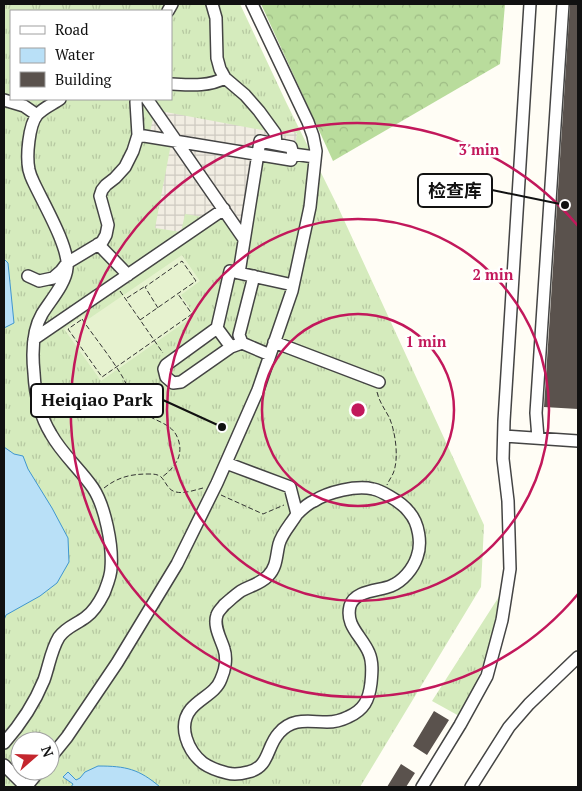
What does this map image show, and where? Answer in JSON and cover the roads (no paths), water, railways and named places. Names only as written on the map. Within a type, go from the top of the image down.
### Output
[{"type":"street","points":[[212,4],[216,18],[217,58],[220,69],[225,78],[245,95],[259,111],[275,133],[276,144]]},
{"type":"street","points":[[60,746],[117,663],[177,564],[213,491],[258,390],[293,285],[310,207],[316,151],[308,122],[252,4]]},
{"type":"street","points":[[422,787],[460,725],[486,676],[502,620],[510,569],[508,501],[503,459],[530,4]]},
{"type":"street","points":[[538,438],[536,413],[563,4]]},
{"type":"street","points":[[172,84],[206,85],[225,78]]},
{"type":"street","points":[[4,100],[24,106],[37,115]]},
{"type":"street","points":[[5,742],[34,702],[44,681],[60,635],[64,630],[87,616],[96,606],[104,593],[112,568],[111,550],[104,516],[96,493],[50,434],[36,396],[33,353],[35,333],[41,316],[64,278],[67,263],[63,245],[29,171],[28,156],[34,121],[37,115],[59,100]]},
{"type":"street","points":[[28,276],[39,281],[53,278],[67,263],[102,242],[108,225],[100,196],[106,185],[125,167],[133,151],[138,135],[137,100]]},
{"type":"street","points":[[148,100],[244,239]]},
{"type":"street","points":[[138,135],[177,142],[258,155],[291,160],[291,147],[260,141],[258,155],[244,239],[239,273]]},
{"type":"street","points":[[292,154],[315,157]]},
{"type":"street","points":[[34,339],[79,315],[115,284],[224,209]]},
{"type":"street","points":[[98,244],[128,275]]},
{"type":"street","points":[[254,276],[238,341],[181,382],[173,383],[166,377],[164,369],[169,362],[217,328],[230,271],[254,276],[293,285]]},
{"type":"street","points":[[217,328],[238,341],[270,355]]},
{"type":"street","points":[[274,342],[378,382]]},
{"type":"street","points":[[504,436],[578,441]]},
{"type":"street","points":[[226,462],[290,487],[297,514],[279,544],[277,561],[270,575],[230,599],[216,615],[216,623],[224,650],[224,671],[214,690],[190,710],[185,720],[186,738],[196,757],[205,764],[228,774],[246,773],[256,770],[262,765],[279,732],[288,725],[307,720],[339,721],[360,711],[366,702],[370,686],[371,661],[370,654],[349,618],[351,603],[365,593],[392,586],[399,582],[414,566],[418,557],[418,534],[411,513],[383,492],[372,488],[340,491],[317,499],[297,514]]},
{"type":"street","points":[[471,787],[510,727],[529,704],[578,657]]},
{"type":"street","points":[[4,764],[26,787]]},
{"type":"water","points":[[4,259],[8,263],[14,323],[4,328]]},
{"type":"water","points":[[4,447],[14,454],[23,456],[28,469],[68,538],[69,562],[57,583],[40,596],[6,615],[4,620]]},
{"type":"water","points":[[98,766],[124,768],[139,772],[160,787],[71,787],[73,784],[63,777],[68,772],[76,780],[85,772]]},
{"type":"place","name":"检查库","points":[[565,205]]},
{"type":"place","name":"Heiqiao Park","points":[[222,427]]}]
